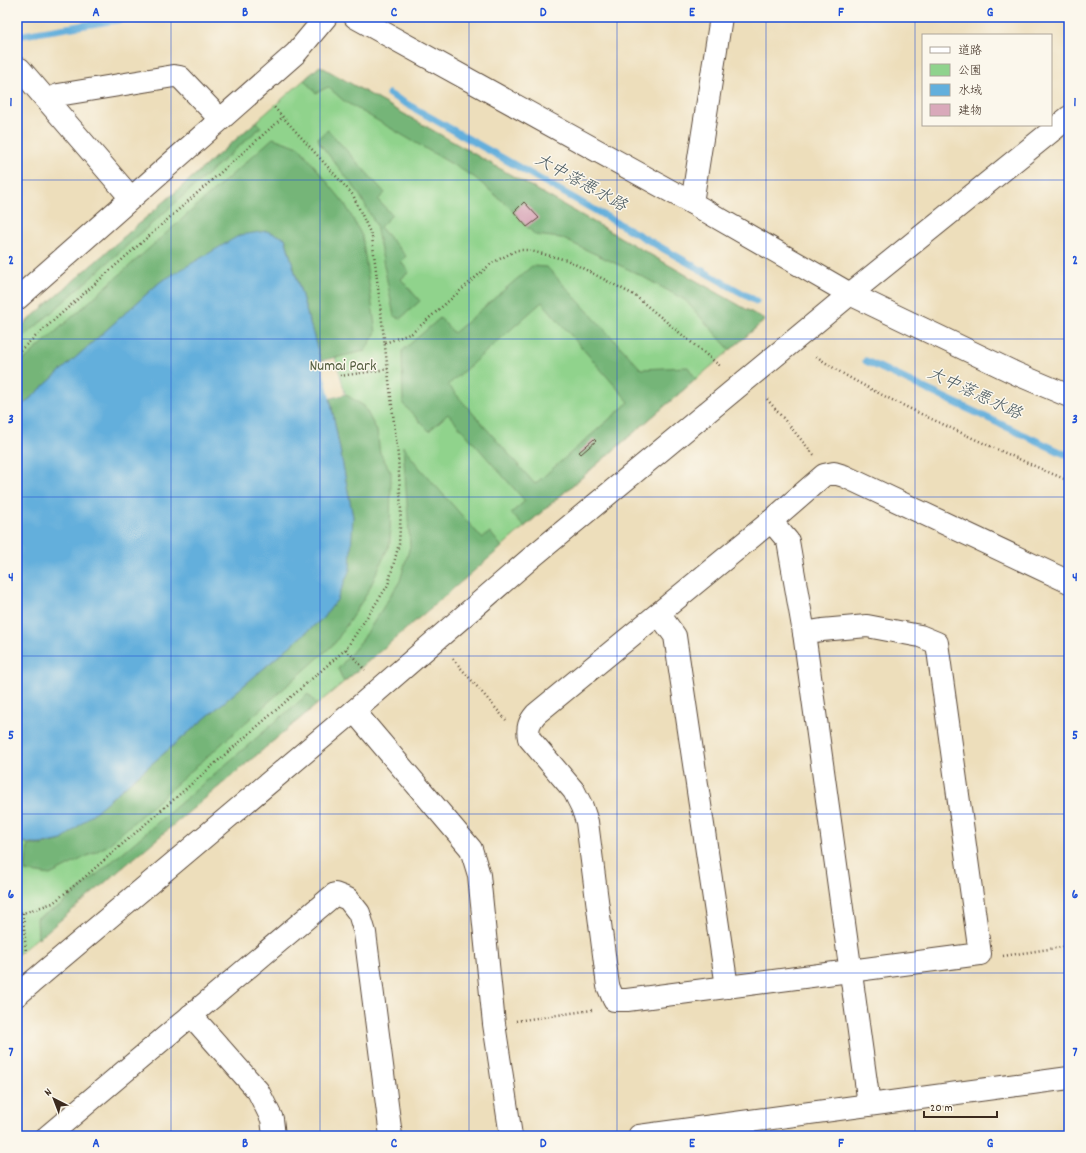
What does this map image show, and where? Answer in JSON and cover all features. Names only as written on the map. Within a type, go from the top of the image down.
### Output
[{"type":"street","points":[[17,299],[296,53],[326,17]]},
{"type":"street","points":[[355,17],[692,203],[850,294],[1018,374],[1069,396]]},
{"type":"street","points":[[692,203],[721,17]]},
{"type":"street","points":[[20,69],[131,198]]},
{"type":"street","points":[[49,102],[58,95],[174,76],[180,77],[220,120]]},
{"type":"street","points":[[17,995],[354,711],[531,558],[850,294],[1069,117]]},
{"type":"street","points":[[804,633],[868,626],[920,636],[937,643],[980,954],[627,1000],[614,1000],[608,986],[587,822],[574,791],[529,738],[527,730],[530,721],[536,714],[659,614],[824,475],[834,473],[844,476],[1069,582]]},
{"type":"street","points":[[771,521],[788,541],[804,633],[869,1104]]},
{"type":"street","points":[[659,614],[675,636],[727,987]]},
{"type":"street","points":[[354,711],[471,850],[479,875],[494,1024],[511,1136]]},
{"type":"street","points":[[48,1136],[335,894],[348,899],[359,913],[365,933],[391,1136]]},
{"type":"street","points":[[191,1014],[258,1091],[272,1119],[274,1136]]},
{"type":"street","points":[[639,1136],[761,1128],[869,1104],[1069,1078]]},
{"type":"path","points":[[17,912],[23,913],[53,902],[86,876],[346,649],[388,585],[399,544],[401,510],[398,456],[372,236],[353,195],[269,101]]},
{"type":"path","points":[[17,353],[283,117]]},
{"type":"path","points":[[385,343],[412,333],[492,263],[517,250],[527,250],[567,260],[634,295],[720,366]]},
{"type":"path","points":[[816,356],[840,373],[879,394],[976,441],[1069,481]]},
{"type":"path","points":[[340,376],[388,369]]},
{"type":"path","points":[[767,399],[819,461],[824,475]]},
{"type":"path","points":[[346,649],[365,670]]},
{"type":"path","points":[[453,658],[510,724],[527,730]]},
{"type":"path","points":[[23,913],[26,953]]},
{"type":"path","points":[[980,954],[1001,956],[1069,946]]},
{"type":"path","points":[[494,1024],[600,1009],[614,1000]]},
{"type":"green space","name":"Numai Park","points":[[320,66],[765,320],[344,682],[17,955],[17,330]]},
{"type":"green space","points":[[320,66],[765,320],[730,350],[685,300],[634,272],[561,238],[535,235],[507,205],[474,177],[344,101],[328,87],[316,93],[304,80]]},
{"type":"green space","points":[[256,122],[261,127],[17,343],[17,330]]},
{"type":"green space","points":[[328,130],[385,193],[378,200],[392,215],[380,227],[406,256],[401,262],[409,272],[401,279],[420,301],[400,319],[394,316],[376,225],[358,192],[320,144],[318,138]]},
{"type":"green space","points":[[273,138],[299,147],[345,204],[362,236],[376,332],[365,351],[321,361],[285,238],[160,282],[17,410],[17,366]]},
{"type":"green space","points":[[532,266],[547,267],[641,369],[688,367],[696,379],[524,527],[511,513],[525,501],[448,414],[429,431],[403,404],[402,351],[440,318],[454,333]],"holes":[[[542,302],[629,402],[535,484],[448,385]]]},
{"type":"green space","points":[[345,394],[364,406],[377,431],[380,453],[391,472],[390,543],[368,592],[335,643],[107,846],[50,875],[25,871],[28,845],[42,845],[62,840],[323,618],[337,600],[353,517],[330,398]]},
{"type":"green space","points":[[403,446],[418,466],[482,538],[490,532],[502,547],[344,682],[338,669],[363,639],[400,581],[410,546]]},
{"type":"green space","points":[[308,694],[317,704],[38,939],[37,918],[60,906]]},
{"type":"water","points":[[267,231],[285,238],[321,361],[335,358],[345,394],[330,398],[353,517],[350,569],[337,600],[323,618],[62,840],[45,844],[29,844],[17,840],[17,410],[160,282],[240,235]]},
{"type":"pier","points":[[335,358],[345,394],[330,398],[321,361]]},
{"type":"building","points":[[524,202],[539,218],[527,227],[514,212]]},
{"type":"building","points":[[594,439],[596,441],[581,454],[579,452]]},
{"type":"waterway","name":"大中落悪水路","points":[[17,36],[135,17]]},
{"type":"waterway","name":"大中落悪水路","points":[[389,94],[756,301]]},
{"type":"waterway","name":"大中落悪水路","points":[[866,361],[1069,456]]}]
